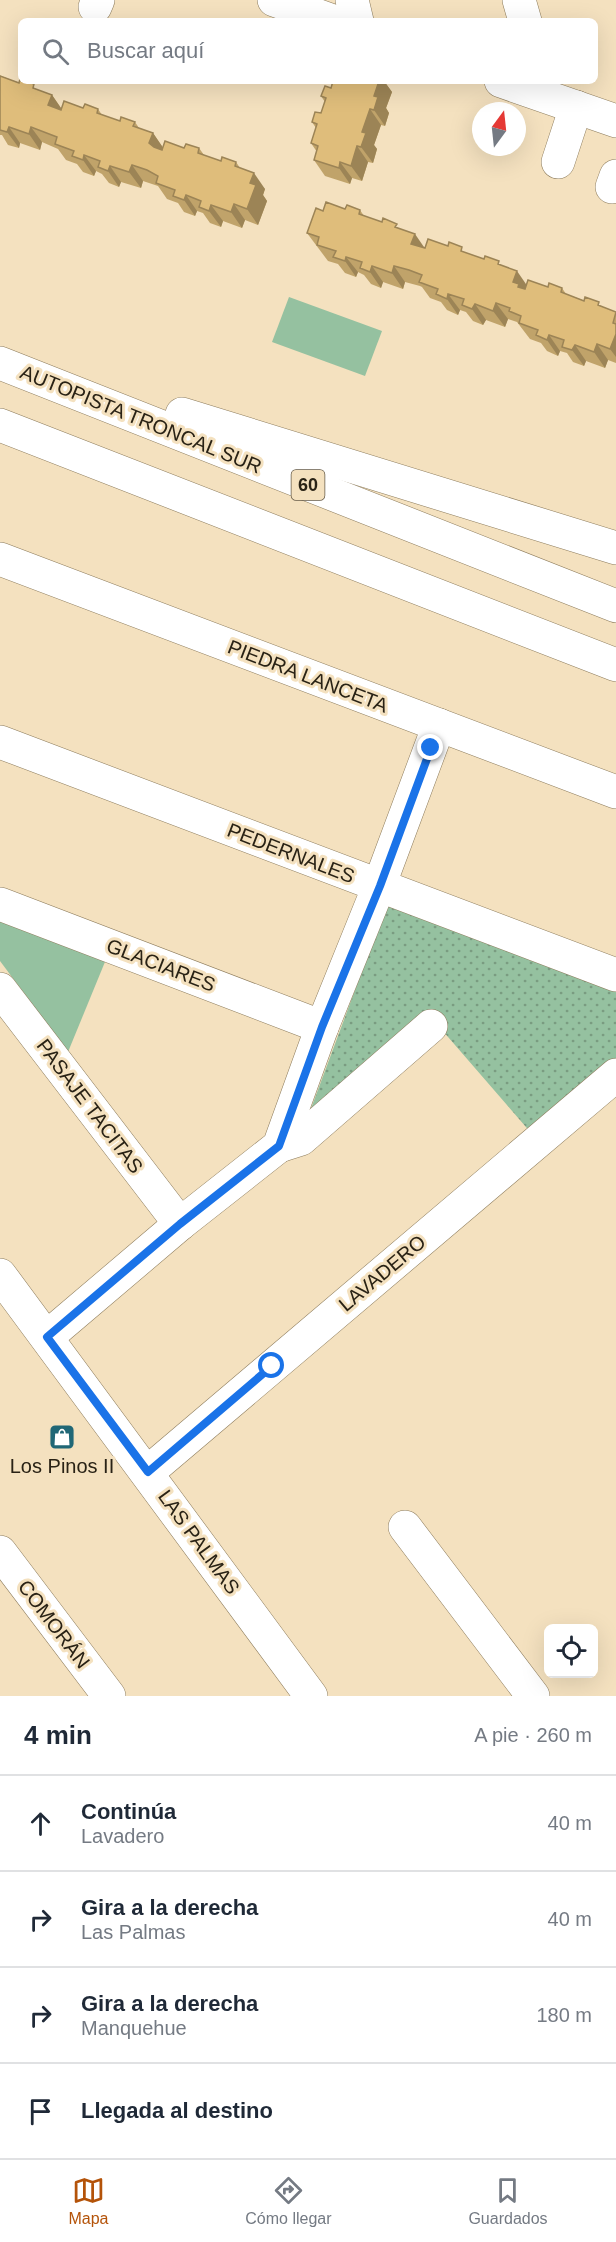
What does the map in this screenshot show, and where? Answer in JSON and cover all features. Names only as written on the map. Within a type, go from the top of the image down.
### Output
[{"type":"main road","points":[[274,0],[325,18]]},
{"type":"main road","points":[[352,0],[356,18]]},
{"type":"main road","points":[[519,0],[524,18]]},
{"type":"main road","points":[[517,84],[543,89],[576,107],[616,121]]},
{"type":"main road","points":[[558,162],[576,107]]},
{"type":"main road","points":[[0,358],[616,548]]},
{"type":"main road","name":"AUTOPISTA TRONCAL SUR","points":[[0,363],[616,606]]},
{"type":"main road","points":[[0,425],[616,665]]},
{"type":"main road","name":"PIEDRA LANCETA","points":[[0,559],[616,792]]},
{"type":"main road","points":[[279,1146],[322,1027],[380,886],[440,725]]},
{"type":"main road","name":"PEDERNALES","points":[[0,742],[616,975]]},
{"type":"main road","name":"GLACIARES","points":[[0,904],[322,1027]]},
{"type":"main road","name":"PASAJE TACITAS","points":[[0,989],[180,1224]]},
{"type":"main road","points":[[47,1337],[180,1224],[279,1146],[300,1139],[431,1026]]},
{"type":"main road","name":"LAVADERO","points":[[148,1472],[616,1075]]},
{"type":"main road","name":"LAS PALMAS","points":[[0,1275],[148,1472],[311,1696]]},
{"type":"main road","points":[[405,1527],[533,1696]]},
{"type":"main road","name":"COMORÁN","points":[[0,1552],[96,1691]]},
{"type":"green space","points":[[289,297],[382,331],[365,376],[272,342]]},
{"type":"green space","points":[[387,904],[616,987],[616,1060],[532,1134],[429,1015],[306,1122]]},
{"type":"green space","points":[[0,916],[107,957],[68,1052],[0,961]]},
{"type":"building","points":[[0,76],[18,84],[34,84],[33,88],[52,95],[48,105],[61,110],[64,101],[83,108],[85,104],[98,109],[97,113],[120,121],[121,117],[135,122],[133,126],[153,133],[149,143],[162,150],[165,141],[184,148],[186,144],[199,148],[198,153],[221,161],[222,157],[236,162],[235,166],[254,173],[250,183],[256,185],[247,209],[234,204],[231,212],[211,205],[209,211],[199,207],[201,201],[186,195],[184,200],[173,196],[175,190],[156,183],[158,176],[147,170],[132,165],[129,172],[110,166],[108,171],[98,167],[100,161],[84,155],[83,160],[72,156],[74,151],[55,144],[57,137],[31,127],[29,134],[9,127],[7,132],[0,130]]},
{"type":"building","points":[[332,84],[378,84],[374,96],[378,97],[374,110],[370,109],[362,132],[366,133],[361,147],[357,146],[351,166],[340,162],[339,168],[314,160],[318,146],[311,143],[317,124],[312,122],[315,112],[321,113],[326,98],[321,96],[325,86],[331,88]]},
{"type":"building","points":[[326,202],[345,209],[347,205],[360,210],[359,214],[382,222],[383,218],[397,224],[395,227],[415,234],[411,244],[425,248],[428,239],[448,246],[449,242],[462,247],[461,251],[484,259],[485,256],[499,261],[498,264],[517,271],[513,282],[519,284],[518,287],[525,289],[528,280],[548,287],[549,283],[562,288],[561,292],[584,301],[585,297],[599,302],[598,305],[616,312],[613,323],[616,324],[616,334],[610,349],[597,344],[594,352],[575,345],[572,350],[562,347],[564,340],[549,335],[547,340],[536,335],[538,330],[519,323],[521,316],[509,311],[510,308],[496,303],[493,311],[475,304],[472,309],[462,305],[464,299],[448,294],[447,299],[436,294],[438,289],[419,282],[422,275],[409,270],[394,266],[392,273],[372,266],[370,272],[360,268],[362,262],[346,257],[345,261],[333,257],[336,251],[317,245],[319,237],[307,233],[316,208],[323,211]]},
{"type":"place","name":"Los Pinos II","points":[[62,1437]]},
{"type":"route","points":[[272,1366],[148,1472],[47,1337],[180,1224],[279,1146],[322,1027],[380,886],[431,748]]}]
